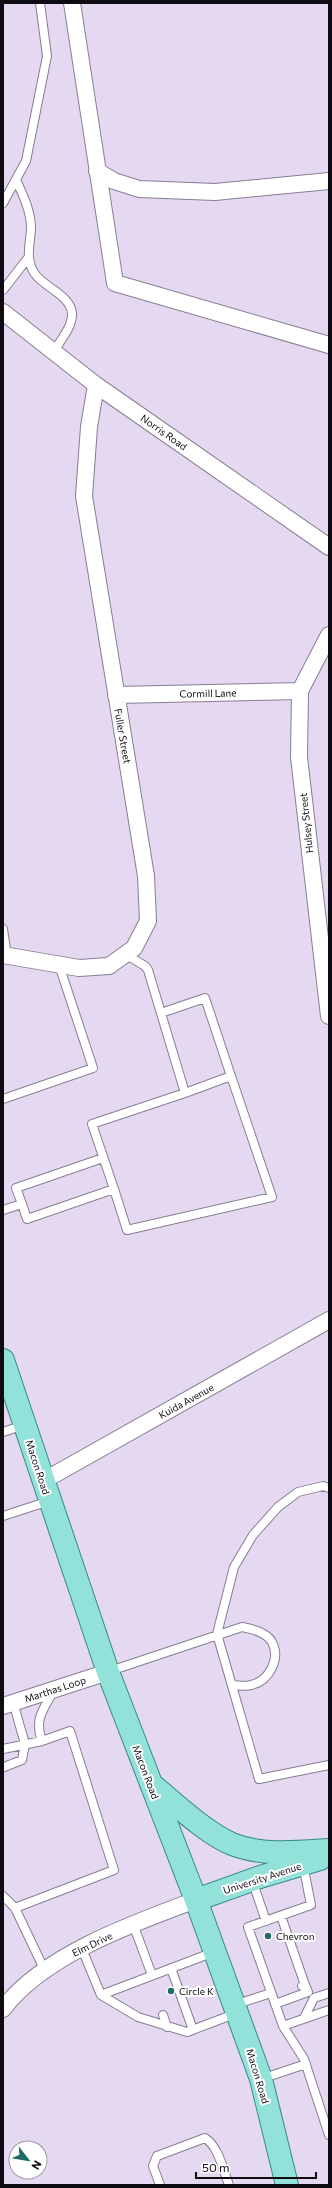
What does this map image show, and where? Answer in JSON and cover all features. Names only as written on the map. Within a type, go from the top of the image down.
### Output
[{"type":"main road","name":"Macon Road","points":[[3,1360],[108,1672],[196,1900],[261,2079],[287,2185]]},
{"type":"main road","points":[[151,1784],[207,1828],[232,1844],[259,1850],[288,1852],[329,1850]]},
{"type":"main road","name":"University Avenue","points":[[196,1900],[252,1879],[329,1857]]},
{"type":"street","points":[[72,3],[97,171],[116,283],[329,345]]},
{"type":"street","points":[[97,171],[114,181],[139,188],[215,192],[329,181]]},
{"type":"street","name":"Norris Road","points":[[3,312],[54,351],[96,386],[329,547]]},
{"type":"street","name":"Fuller Street","points":[[5,956],[79,968],[109,966],[134,948],[148,921],[146,876],[84,496],[90,427],[96,386]]},
{"type":"street","name":"Hulsey Street","points":[[329,635],[300,691],[299,756],[329,1016]]},
{"type":"street","name":"Cormill Lane","points":[[116,696],[300,691]]},
{"type":"street","name":"Kuida Avenue","points":[[46,1491],[329,1320]]},
{"type":"street","name":"Marthas Loop","points":[[8,1704],[108,1672]]},
{"type":"street","name":"Elm Drive","points":[[3,2009],[15,1993],[62,1958],[133,1924],[196,1900]]},
{"type":"lane","points":[[3,203],[26,161],[47,56],[40,3]]},
{"type":"lane","points":[[16,180],[28,206],[31,226],[28,258],[35,274],[65,300],[72,311],[72,320],[54,351]]},
{"type":"lane","points":[[3,290],[28,258]]},
{"type":"lane","points":[[3,929],[5,956]]},
{"type":"lane","points":[[125,954],[145,966],[148,970],[185,1093]]},
{"type":"lane","points":[[3,1099],[93,1068],[60,965]]},
{"type":"lane","points":[[161,1013],[205,998],[272,1197],[127,1230],[92,1124],[231,1076]]},
{"type":"lane","points":[[103,1158],[16,1188],[27,1219],[114,1189]]},
{"type":"lane","points":[[3,1210],[22,1204]]},
{"type":"lane","points":[[3,1432],[24,1425]]},
{"type":"lane","points":[[329,1488],[322,1486],[298,1492],[278,1507],[253,1535],[234,1567],[217,1634],[259,1779],[329,1765]]},
{"type":"lane","points":[[3,1516],[46,1491]]},
{"type":"lane","points":[[108,1672],[217,1634],[242,1627],[258,1630],[272,1641],[276,1659],[268,1677],[251,1685],[232,1685]]},
{"type":"lane","points":[[42,1741],[37,1727],[43,1710],[55,1688]]},
{"type":"lane","points":[[4,1767],[22,1760],[25,1744],[8,1704]]},
{"type":"lane","points":[[3,1749],[42,1741],[70,1731],[114,1870],[15,1908]]},
{"type":"lane","points":[[303,1864],[312,1905],[248,1927],[255,1937],[261,1953],[283,2026],[306,2064],[329,2135]]},
{"type":"lane","points":[[252,1879],[266,1921]]},
{"type":"lane","points":[[3,1896],[15,1908],[45,1971]]},
{"type":"lane","points":[[82,1949],[101,1995],[138,2017],[187,2032],[236,2009],[275,1996],[308,1992],[304,1986],[288,1944],[281,1916]]},
{"type":"lane","points":[[133,1924],[151,1978]]},
{"type":"lane","points":[[101,1995],[151,1978],[171,1968],[214,1951]]},
{"type":"lane","points":[[171,1968],[193,2030]]},
{"type":"lane","points":[[304,2018],[314,1998],[329,1993]]},
{"type":"lane","points":[[283,2026],[329,2010]]},
{"type":"lane","points":[[163,2015],[167,2027]]},
{"type":"lane","points":[[261,2079],[306,2064]]},
{"type":"lane","points":[[160,2185],[152,2166],[157,2156],[205,2138],[210,2142],[215,2150],[229,2185]]},
{"type":"place","name":"Chevron","points":[[268,1936]]},
{"type":"place","name":"Circle K","points":[[171,1991]]}]
